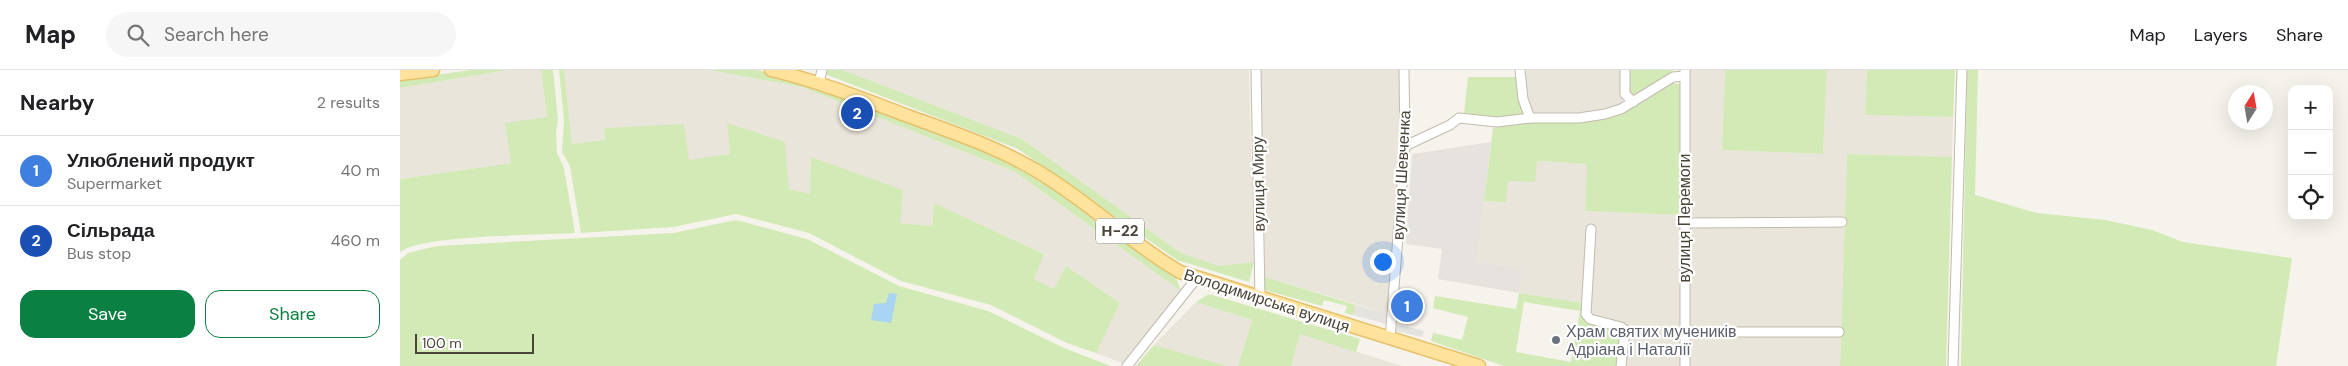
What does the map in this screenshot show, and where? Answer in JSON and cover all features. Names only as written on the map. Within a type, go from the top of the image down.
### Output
[{"type":"main road","points":[[400,74],[433,70]]},
{"type":"main road","name":"Володимирська вулиця","points":[[771,70],[819,83],[975,141],[1024,163],[1070,193],[1150,253],[1180,272],[1196,279],[1479,366]]},
{"type":"street","points":[[819,83],[822,70]]},
{"type":"street","name":"вулиця Миру","points":[[1256,70],[1260,299]]},
{"type":"street","name":"вулиця Шевченка","points":[[1390,339],[1405,146],[1404,70]]},
{"type":"street","points":[[1520,70],[1523,99],[1530,118]]},
{"type":"street","points":[[1625,70],[1625,94],[1633,102]]},
{"type":"street","points":[[1953,366],[1962,70]]},
{"type":"street","points":[[1405,146],[1459,118],[1497,122],[1530,118],[1579,118],[1605,114],[1633,102],[1673,77],[1685,73]]},
{"type":"street","name":"вулиця Перемоги","points":[[1685,73],[1685,366]]},
{"type":"street","points":[[1684,223],[1842,222]]},
{"type":"street","points":[[1591,229],[1586,314],[1590,319],[1621,327],[1625,330],[1621,366]]},
{"type":"street","points":[[1127,366],[1196,279]]},
{"type":"street","points":[[1685,332],[1839,332]]},
{"type":"shaded area","points":[[508,70],[541,70],[547,117],[511,163],[400,179],[400,88]]},
{"type":"shaded area","points":[[564,70],[709,70],[802,87],[1015,172],[1181,291],[1122,363],[1096,353],[1120,303],[1066,266],[1054,289],[1033,279],[1044,254],[934,203],[932,226],[900,223],[811,158],[810,194],[789,189],[728,123],[730,154],[688,161],[684,125],[604,128],[605,140],[572,144]]},
{"type":"shaded area","points":[[843,70],[1249,70],[1254,262],[1219,266],[1181,253],[1022,139]]},
{"type":"shaded area","points":[[1261,70],[1400,70],[1401,146],[1389,314],[1265,277]]},
{"type":"shaded area","points":[[1524,70],[1622,70],[1622,105],[1578,114],[1533,114],[1527,99]]},
{"type":"shaded area","points":[[1690,70],[1725,70],[1722,150],[1823,154],[1827,70],[1867,70],[1865,115],[1953,117],[1952,157],[1847,154],[1840,366],[1689,366]]},
{"type":"shaded area","points":[[1491,142],[1477,261],[1523,269],[1519,293],[1438,279],[1442,249],[1406,244],[1412,154]]},
{"type":"shaded area","points":[[1536,161],[1588,164],[1585,211],[1680,215],[1680,366],[1624,366],[1589,313],[1589,304],[1519,293],[1523,269],[1477,261],[1484,201],[1506,202],[1507,181]]},
{"type":"shaded area","points":[[1196,302],[1252,320],[1238,366],[1227,366],[1154,345]]},
{"type":"shaded area","points":[[1356,305],[1389,314],[1386,324],[1353,315]]},
{"type":"shaded area","points":[[1397,324],[1424,331],[1422,337],[1396,331]]},
{"type":"shaded area","points":[[1300,334],[1402,366],[1291,366]]},
{"type":"green space","points":[[471,70],[508,70],[400,88],[400,80]]},
{"type":"green space","points":[[541,70],[553,70],[558,120],[556,132],[557,153],[564,168],[575,233],[455,239],[412,246],[400,252],[400,179],[511,163],[505,123],[547,117]]},
{"type":"green space","points":[[559,70],[564,70],[572,144],[605,140],[604,128],[684,124],[689,160],[730,154],[727,123],[785,142],[789,189],[810,194],[811,157],[903,190],[900,223],[932,226],[934,203],[1044,254],[1034,279],[1054,289],[1066,266],[1120,303],[1096,353],[1067,343],[991,305],[901,281],[809,233],[736,214],[673,227],[581,233],[570,166],[562,152],[564,120]]},
{"type":"green space","points":[[709,70],[757,70],[804,81],[952,137],[1022,167],[1068,196],[1133,249],[1176,278],[1181,291],[1015,172],[802,87]]},
{"type":"green space","points":[[826,70],[843,70],[1022,139],[1181,253],[1219,266],[1254,262],[1249,282],[1177,260],[1018,149],[825,74]]},
{"type":"green space","points":[[1629,70],[1674,70],[1634,97],[1629,93]]},
{"type":"green space","points":[[1725,70],[1827,70],[1823,154],[1722,150]]},
{"type":"green space","points":[[1867,70],[1955,70],[1953,117],[1865,115]]},
{"type":"green space","points":[[1967,70],[1978,70],[1975,195],[2037,213],[2105,220],[2152,230],[2183,242],[2292,258],[2276,366],[1961,366]]},
{"type":"green space","points":[[1468,77],[1517,77],[1525,114],[1497,117],[1464,113]]},
{"type":"green space","points":[[1672,83],[1680,84],[1680,215],[1585,211],[1587,164],[1537,161],[1535,182],[1508,181],[1506,202],[1484,201],[1493,128],[1531,122],[1580,122],[1606,118],[1623,113]]},
{"type":"green space","points":[[1847,154],[1952,157],[1946,366],[1840,366]]},
{"type":"green space","points":[[736,220],[807,239],[899,286],[988,311],[1064,348],[1111,366],[400,366],[400,260],[408,253],[437,246],[674,233]]},
{"type":"green space","points":[[1265,277],[1356,305],[1353,315],[1345,313],[1347,306],[1324,300],[1322,306],[1265,290]]},
{"type":"green space","points":[[1519,293],[1583,303],[1583,315],[1621,331],[1617,366],[1504,366],[1431,341],[1433,333],[1462,340],[1468,317],[1433,308],[1435,296],[1516,309]],"holes":[[[1524,302],[1580,311],[1571,362],[1516,352]]]},
{"type":"green space","points":[[1209,294],[1360,339],[1356,352],[1300,334],[1291,366],[1238,366],[1252,320],[1196,302]]},
{"type":"green space","points":[[1154,345],[1227,366],[1136,366]]},
{"type":"water","points":[[889,293],[897,294],[891,323],[871,320],[874,304],[886,303]]},
{"type":"place","name":"Сільрада","points":[[857,113]]},
{"type":"place","name":"Улюблений продукт","points":[[1407,306]]},
{"type":"place","name":"Храм святих мучеників Адріана і Наталії","points":[[1556,340]]}]
